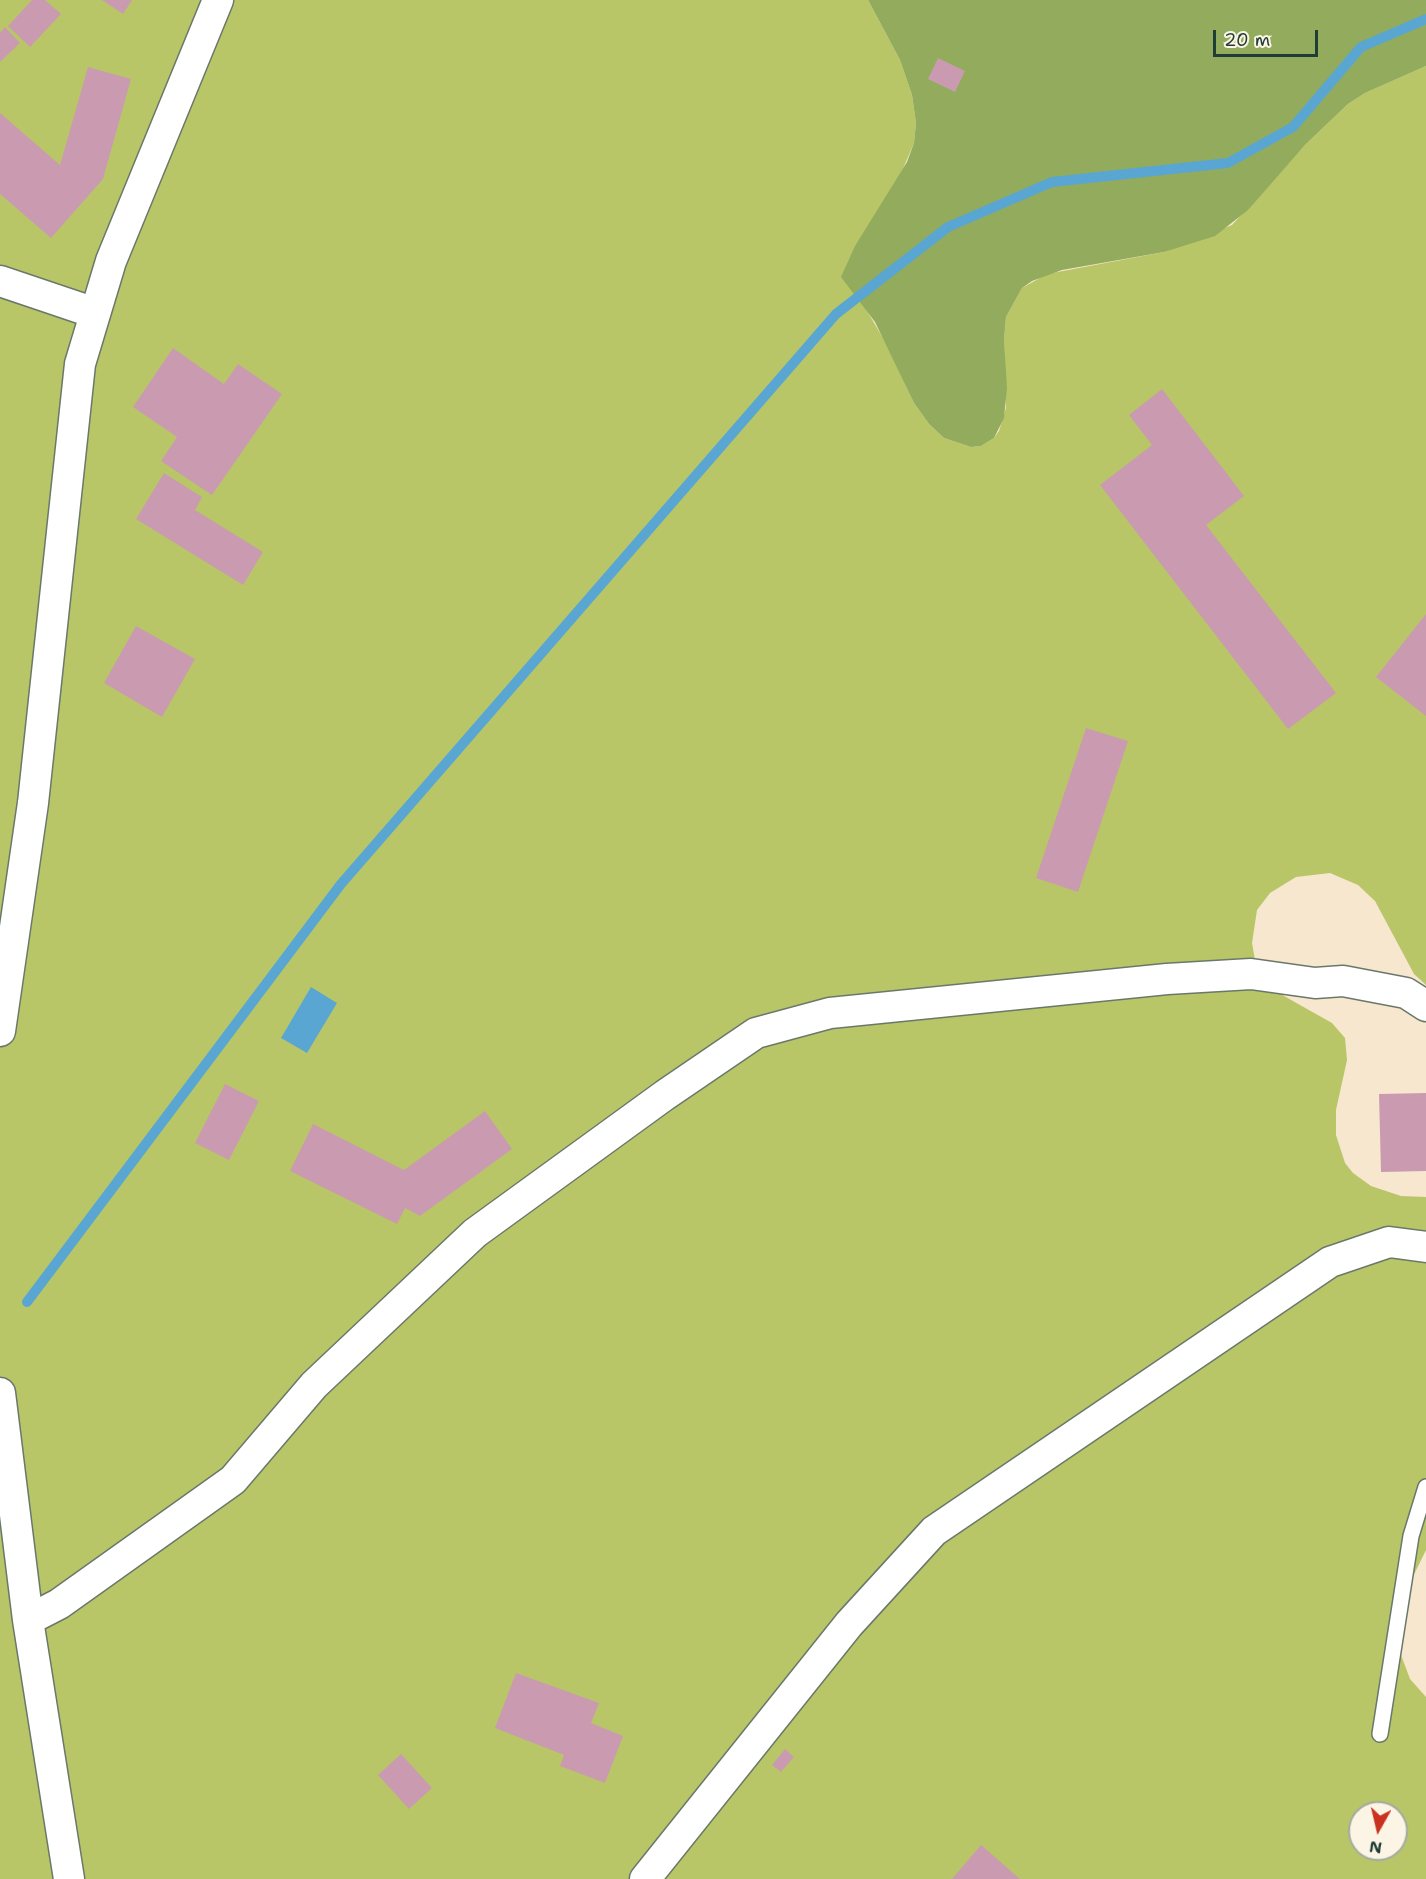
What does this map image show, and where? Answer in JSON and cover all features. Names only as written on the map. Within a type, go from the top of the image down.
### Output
[{"type":"street","points":[[0,1031],[33,803],[80,364],[111,261],[218,0]]},
{"type":"street","points":[[0,281],[95,313]]},
{"type":"street","points":[[28,1620],[58,1604],[233,1479],[314,1385],[475,1233],[665,1095],[756,1033],[830,1014],[1167,979],[1251,974],[1315,983],[1343,981],[1406,993],[1426,1006]]},
{"type":"street","points":[[645,1879],[849,1624],[934,1531],[1330,1262],[1389,1242],[1426,1247]]},
{"type":"street","points":[[0,1394],[28,1620],[69,1879]]},
{"type":"lane","points":[[1380,1734],[1411,1536],[1426,1487]]},
{"type":"green space","points":[[0,0],[868,0],[900,60],[912,95],[916,123],[914,143],[899,178],[863,304],[887,345],[914,403],[929,424],[944,438],[971,447],[981,446],[994,438],[999,431],[1006,408],[1004,340],[1006,317],[1022,288],[1047,274],[1164,252],[1232,225],[1305,145],[1348,104],[1365,93],[1426,66],[1426,985],[1414,974],[1375,901],[1358,885],[1330,873],[1296,877],[1270,893],[1257,910],[1252,943],[1255,960],[1271,985],[1284,996],[1332,1023],[1345,1038],[1347,1060],[1336,1110],[1336,1135],[1345,1163],[1353,1173],[1371,1186],[1401,1196],[1426,1197],[1426,1550],[1402,1599],[1398,1647],[1410,1679],[1426,1697],[1426,1879],[0,1879]]},
{"type":"green space","points":[[868,0],[1426,0],[1426,66],[1365,93],[1348,104],[1305,145],[1248,210],[1215,236],[1164,252],[1062,270],[1032,281],[1022,288],[1006,317],[1004,340],[1007,388],[1004,418],[994,438],[981,446],[971,447],[944,438],[929,424],[914,403],[875,322],[841,277],[855,246],[907,162],[914,143],[916,123],[912,95],[900,60]]},
{"type":"water","points":[[311,987],[337,1003],[307,1053],[281,1038]]},
{"type":"building","points":[[32,0],[45,0],[61,14],[30,47],[8,26]]},
{"type":"building","points":[[102,0],[132,0],[123,14]]},
{"type":"building","points":[[5,27],[20,43],[0,62],[0,33]]},
{"type":"building","points":[[938,58],[965,71],[955,92],[928,79]]},
{"type":"building","points":[[88,67],[131,79],[103,179],[51,238],[0,194],[0,113],[60,165]]},
{"type":"building","points":[[173,348],[224,384],[238,364],[282,394],[212,495],[161,461],[177,437],[133,407]]},
{"type":"building","points":[[1162,389],[1244,496],[1206,525],[1336,693],[1288,729],[1100,485],[1152,445],[1129,415]]},
{"type":"building","points":[[164,473],[202,497],[195,510],[263,552],[243,585],[136,519]]},
{"type":"building","points":[[1426,614],[1426,716],[1376,677]]},
{"type":"building","points":[[136,626],[195,659],[162,717],[104,683]]},
{"type":"building","points":[[1086,728],[1128,741],[1078,892],[1036,878]]},
{"type":"building","points":[[225,1084],[259,1101],[229,1160],[195,1143]]},
{"type":"building","points":[[1426,1093],[1426,1171],[1381,1172],[1379,1094]]},
{"type":"building","points":[[485,1111],[512,1149],[420,1216],[405,1208],[397,1224],[290,1171],[313,1124],[404,1170]]},
{"type":"building","points":[[516,1673],[599,1703],[591,1723],[623,1736],[605,1783],[560,1766],[564,1755],[495,1728]]},
{"type":"building","points":[[785,1749],[794,1757],[781,1772],[772,1765]]},
{"type":"building","points":[[401,1754],[432,1788],[409,1809],[378,1775]]},
{"type":"building","points":[[981,1845],[1020,1879],[952,1879]]},
{"type":"waterway","points":[[27,1302],[341,884],[836,314],[948,227],[1052,182],[1228,163],[1293,127],[1361,47],[1426,19]]}]
